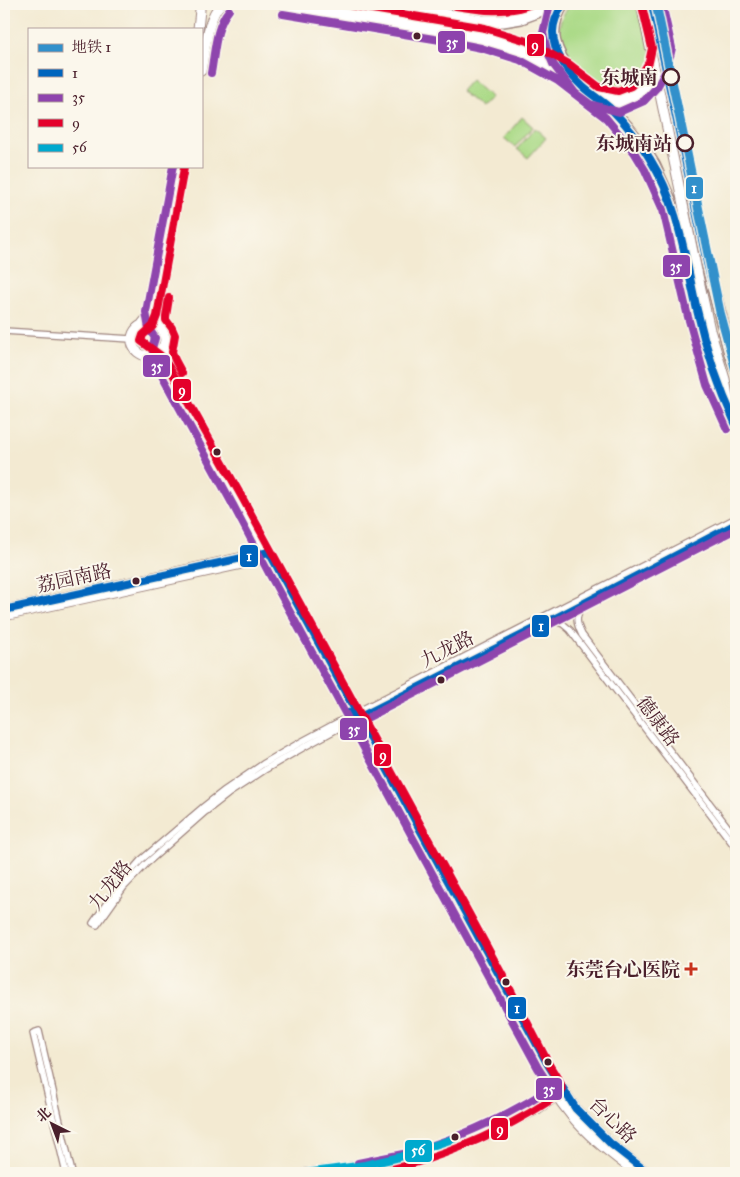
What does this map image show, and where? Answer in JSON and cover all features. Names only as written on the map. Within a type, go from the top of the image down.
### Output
[{"type":"highway","points":[[285,4],[484,38],[524,51],[564,73],[613,111],[642,146],[654,165],[673,207],[698,315],[717,382],[736,425]]},
{"type":"highway","points":[[383,4],[482,21],[503,21],[521,18],[552,4]]},
{"type":"highway","points":[[563,4],[553,33],[556,46],[561,59],[582,86]]},
{"type":"highway","points":[[652,4],[707,263],[730,353],[736,369]]},
{"type":"highway","points":[[595,96],[618,102],[637,94],[649,81],[658,66],[662,48]]},
{"type":"main road","points":[[198,28],[199,4]]},
{"type":"main road","points":[[202,65],[210,21],[221,4]]},
{"type":"main road","points":[[641,4],[697,271],[710,330],[725,379],[731,414]]},
{"type":"main road","points":[[142,324],[150,323],[158,326],[163,332],[164,343],[159,352],[154,355],[143,356],[135,349],[131,339],[135,329],[146,319],[174,168]]},
{"type":"main road","points":[[158,326],[156,313],[183,168]]},
{"type":"main road","name":"台心路","points":[[162,348],[164,361],[209,439],[266,555]]},
{"type":"main road","name":"台心路","points":[[143,356],[152,360],[162,375],[266,555],[354,716],[540,1071],[611,1144],[648,1173]]},
{"type":"main road","name":"荔园南路","points":[[4,610],[266,555]]},
{"type":"main road","name":"荔园南路","points":[[4,616],[266,555]]},
{"type":"main road","points":[[306,1173],[407,1159],[481,1128],[534,1100],[555,1085]]},
{"type":"main road","points":[[360,1173],[453,1148],[485,1136],[539,1108],[561,1093]]},
{"type":"main road","name":"台心路","points":[[561,1093],[570,1114],[583,1129],[636,1173]]},
{"type":"street","points":[[4,331],[131,339]]},
{"type":"street","name":"九龙路","points":[[736,518],[354,716],[266,769],[228,794],[165,846],[124,887],[97,925],[93,923],[120,884],[141,860],[224,790],[263,764],[301,742],[354,716],[551,620],[736,524]]},
{"type":"street","name":"德康路","points":[[582,604],[577,616],[577,623],[582,635],[736,838]]},
{"type":"street","name":"德康路","points":[[551,620],[563,624],[573,634],[736,848]]},
{"type":"street","points":[[66,1173],[36,1032],[72,1173]]},
{"type":"street","points":[[407,1159],[408,1173]]},
{"type":"green space","points":[[572,4],[649,4],[659,46],[657,60],[639,87],[615,99],[582,77],[568,64],[559,47],[559,30],[560,21]]},
{"type":"green space","points":[[471,80],[491,97],[481,108],[461,91]]},
{"type":"green space","points":[[522,117],[533,127],[515,147],[504,138]]},
{"type":"green space","points":[[535,128],[546,138],[528,158],[517,149]]},
{"type":"metro line","name":"1","points":[[656,4],[720,312],[736,371]]},
{"type":"transit line","name":"9","points":[[343,4],[485,28],[527,41],[569,64],[599,87],[618,91],[631,86],[649,62],[652,48],[642,6]]},
{"type":"transit line","name":"9","points":[[456,6],[484,10],[503,10],[531,4]]},
{"type":"transit line","name":"35","points":[[552,4],[549,8],[543,33],[553,64],[575,93],[590,104],[619,112],[644,101],[657,87],[667,69],[672,48],[662,4]]},
{"type":"transit line","name":"1","points":[[563,4],[556,17],[553,32],[559,55],[567,69],[578,82],[610,108],[638,140],[660,177],[668,195],[680,233],[704,340],[736,425]]},
{"type":"transit line","name":"1","points":[[652,4],[707,263],[730,353],[736,369]]},
{"type":"transit line","name":"35","points":[[211,73],[218,32],[229,10]]},
{"type":"transit line","name":"35","points":[[283,14],[446,41],[481,48],[520,60],[558,81],[606,118],[634,152],[645,170],[663,210],[688,317],[707,385],[727,429]]},
{"type":"transit line","name":"35","points":[[173,168],[146,312],[149,329],[155,338],[152,348],[156,365],[538,1068],[551,1088],[516,1109],[461,1135],[403,1154],[358,1163]]},
{"type":"transit line","name":"9","points":[[184,168],[157,316],[153,326],[143,335],[141,341],[160,355],[169,367],[243,499],[561,1084],[562,1091],[557,1096],[492,1133],[423,1161],[374,1173]]},
{"type":"transit line","name":"9","points":[[169,298],[166,320],[175,335],[172,352],[182,373]]},
{"type":"transit line","name":"1","points":[[348,713],[352,721],[736,524]]},
{"type":"transit line","name":"35","points":[[363,720],[736,529]]},
{"type":"transit line","name":"1","points":[[4,610],[269,552],[547,1063],[576,1109],[611,1144],[648,1173]]},
{"type":"transit line","name":"56","points":[[306,1173],[365,1165],[396,1158],[456,1138]]},
{"type":"place","name":"东城南","points":[[671,77]]},
{"type":"place","name":"东城南站","points":[[685,143]]},
{"type":"place","name":"东莞台心医院","points":[[691,969]]}]
